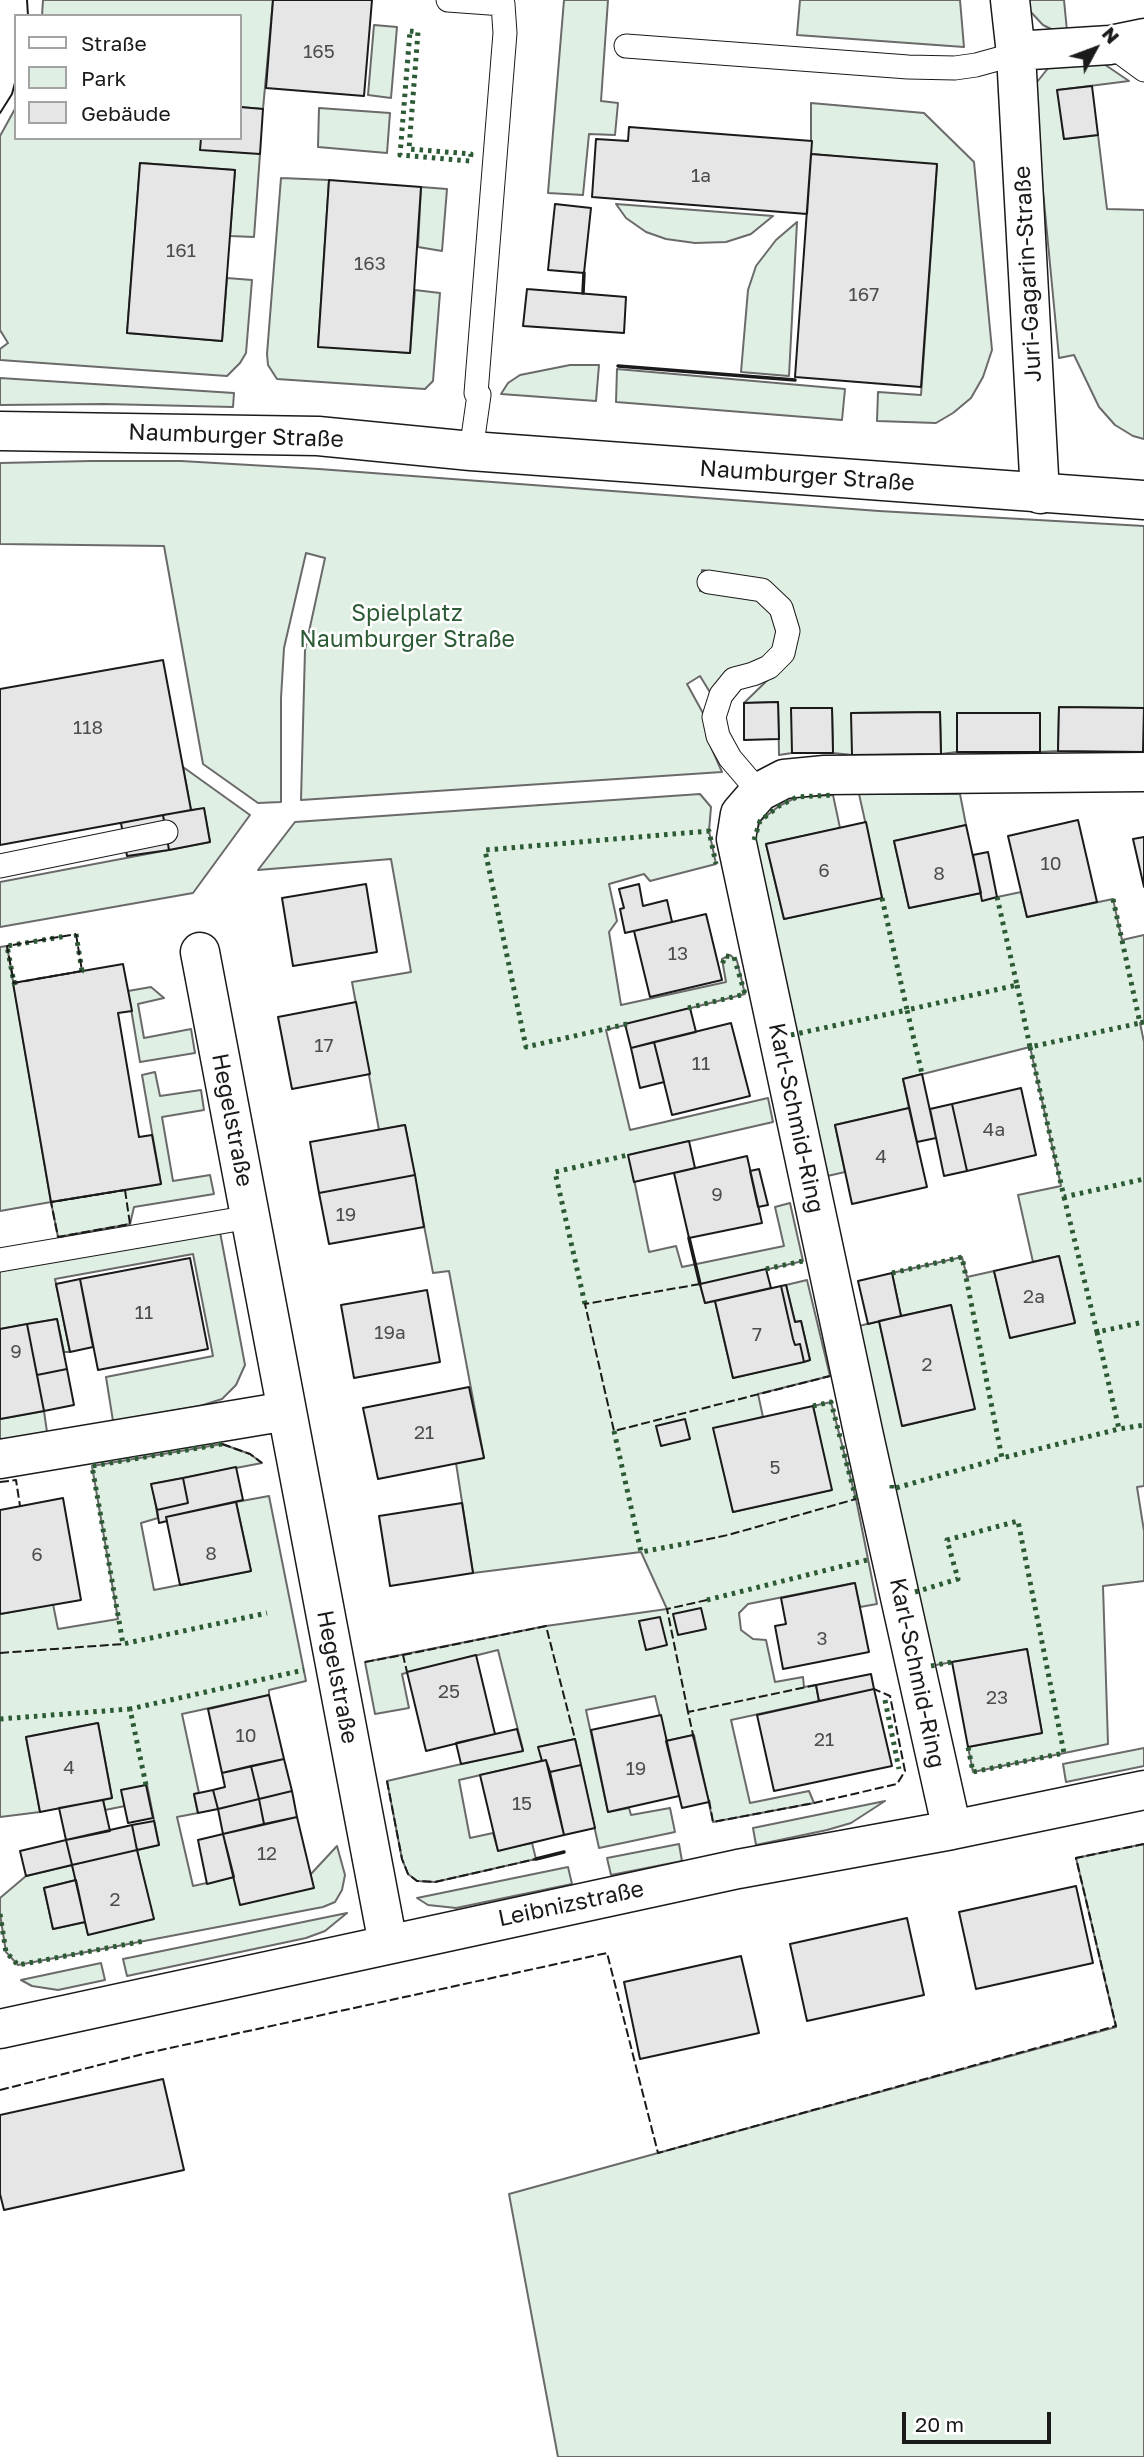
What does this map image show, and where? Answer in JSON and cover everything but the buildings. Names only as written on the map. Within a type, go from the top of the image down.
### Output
[{"type":"street","name":"Juri-Gagarin-Straße","points":[[1010,0],[1016,54],[1040,494]]},
{"type":"street","points":[[1016,54],[1031,50],[1127,41]]},
{"type":"street","name":"Naumburger Straße","points":[[0,431],[318,436],[471,451],[1144,500]]},
{"type":"street","points":[[759,792],[784,779],[825,775],[1144,772]]},
{"type":"street","name":"Karl-Schmid-Ring","points":[[759,792],[740,814],[736,839],[952,1830]]},
{"type":"street","name":"Hegelstraße","points":[[200,952],[388,1944]]},
{"type":"street","points":[[0,1459],[287,1411]]},
{"type":"street","name":"Leibnizstraße","points":[[0,2029],[738,1869],[952,1830],[1144,1790]]},
{"type":"lane","points":[[447,0],[503,4],[505,33],[476,393],[480,395],[471,451]]},
{"type":"lane","points":[[1127,41],[1144,70]]},
{"type":"lane","points":[[626,46],[908,67],[955,68],[1016,54]]},
{"type":"lane","points":[[709,582],[762,590],[781,608],[788,631],[783,653],[769,667],[734,679],[721,695],[714,717],[718,736],[730,758],[759,792]]},
{"type":"lane","points":[[0,866],[166,832]]},
{"type":"lane","points":[[0,1260],[250,1217]]},
{"type":"green space","points":[[43,0],[273,0],[263,109],[242,107],[242,14],[42,14]]},
{"type":"green space","points":[[564,0],[608,0],[601,101],[618,103],[615,135],[589,134],[583,195],[548,193]]},
{"type":"green space","points":[[800,0],[960,0],[964,47],[797,35]]},
{"type":"green space","points":[[1027,0],[1064,0],[1067,31],[1053,30],[1043,25],[1028,9]]},
{"type":"green space","points":[[374,25],[397,27],[391,98],[368,95]]},
{"type":"green space","points":[[1101,62],[1129,81],[1058,90],[1064,139],[1098,135],[1107,209],[1144,210],[1144,439],[1115,425],[1099,407],[1074,355],[1059,358],[1033,87],[1049,67]]},
{"type":"green space","points":[[811,103],[924,113],[974,162],[992,350],[983,377],[971,398],[936,423],[877,421],[878,392],[921,395],[937,165],[811,154]]},
{"type":"green space","points":[[319,108],[390,113],[387,153],[318,147]]},
{"type":"green space","points":[[14,111],[14,140],[208,140],[260,154],[254,237],[230,236],[235,170],[140,163],[127,333],[222,341],[227,278],[252,280],[246,353],[227,376],[0,360],[0,349],[8,343],[0,330],[0,136]]},
{"type":"green space","points":[[281,178],[329,180],[318,346],[410,353],[415,290],[440,293],[433,381],[425,389],[277,379],[268,365],[267,354]]},
{"type":"green space","points":[[421,187],[447,189],[442,251],[418,247]]},
{"type":"green space","points":[[616,204],[773,216],[751,234],[726,242],[695,243],[666,239],[646,232],[626,218]]},
{"type":"green space","points":[[797,222],[789,376],[741,372],[748,290],[756,266],[776,240]]},
{"type":"green space","points":[[570,365],[599,365],[596,401],[501,394],[508,383],[520,375]]},
{"type":"green space","points":[[617,369],[845,389],[842,420],[616,402]]},
{"type":"green space","points":[[0,378],[234,393],[233,407],[0,405]]},
{"type":"green space","name":"Spielplatz Naumburger Straße","points":[[181,461],[319,469],[879,511],[1144,526],[1144,708],[1059,707],[1058,751],[1040,752],[1040,713],[957,713],[957,752],[941,754],[940,712],[852,713],[852,755],[833,753],[832,708],[792,708],[792,753],[779,755],[778,702],[744,703],[787,661],[780,632],[771,652],[711,694],[700,676],[687,684],[704,715],[707,738],[722,772],[301,800],[305,650],[325,558],[306,553],[284,648],[281,802],[258,803],[203,764],[164,546],[0,544],[0,463]],"holes":[[[702,570],[767,581],[779,630],[771,610],[753,596],[700,591]]]},
{"type":"green space","points":[[183,767],[250,815],[193,893],[0,927],[0,882],[210,842],[204,809],[191,810]]},
{"type":"green space","points":[[700,794],[711,807],[709,831],[716,864],[650,881],[644,874],[609,884],[617,921],[609,932],[621,1005],[726,982],[722,959],[730,955],[737,961],[745,994],[606,1030],[630,1130],[768,1098],[773,1122],[629,1155],[649,1252],[676,1246],[682,1267],[784,1246],[775,1207],[790,1203],[803,1261],[700,1285],[705,1303],[715,1301],[733,1378],[810,1360],[801,1321],[795,1322],[786,1285],[807,1280],[830,1376],[758,1394],[763,1417],[714,1429],[733,1512],[831,1490],[813,1406],[831,1402],[856,1499],[877,1604],[860,1607],[854,1583],[748,1604],[739,1613],[741,1630],[753,1639],[766,1640],[775,1682],[803,1677],[804,1687],[816,1685],[819,1701],[731,1720],[750,1803],[809,1791],[814,1803],[713,1822],[694,1735],[666,1741],[655,1696],[586,1710],[608,1812],[629,1808],[631,1815],[670,1808],[675,1832],[599,1848],[575,1739],[539,1747],[542,1761],[459,1780],[470,1838],[493,1833],[498,1850],[532,1843],[536,1859],[435,1882],[417,1881],[408,1874],[402,1859],[387,1781],[523,1750],[498,1650],[402,1674],[409,1708],[375,1714],[365,1662],[546,1626],[667,1609],[641,1552],[473,1573],[456,1463],[484,1458],[449,1271],[433,1273],[405,1125],[379,1130],[352,982],[411,972],[391,859],[258,870],[295,822]]},
{"type":"green space","points":[[859,794],[960,794],[966,825],[894,841],[909,908],[981,893],[983,900],[1021,892],[1027,917],[1113,899],[1122,940],[1144,935],[1144,1022],[1140,1023],[1144,1042],[1144,1486],[1137,1487],[1144,1531],[1144,1581],[1103,1586],[1108,1744],[973,1772],[968,1747],[1042,1733],[1027,1649],[930,1666],[859,1326],[879,1321],[903,1426],[974,1409],[951,1305],[901,1316],[892,1273],[962,1257],[967,1277],[994,1271],[1010,1338],[1075,1322],[1059,1256],[1033,1262],[1018,1195],[1061,1186],[1030,1047],[903,1079],[909,1108],[835,1125],[845,1172],[823,1177],[754,840],[760,821],[779,806],[797,797],[833,795],[840,828],[766,844],[784,919],[882,897]]},
{"type":"green space","points":[[7,946],[51,1202],[0,1211],[0,947]]},
{"type":"green space","points":[[151,987],[164,998],[138,1004],[144,1038],[191,1029],[195,1053],[140,1062],[128,991]]},
{"type":"green space","points":[[155,1072],[160,1096],[201,1090],[204,1110],[162,1117],[173,1181],[210,1175],[214,1194],[134,1207],[130,1224],[58,1237],[51,1202],[161,1184],[142,1075]]},
{"type":"green space","points":[[220,1232],[245,1365],[236,1385],[222,1399],[200,1406],[113,1421],[106,1377],[213,1356],[193,1254],[55,1279],[70,1352],[64,1352],[57,1319],[0,1329],[0,1271]]},
{"type":"green space","points":[[44,1411],[47,1432],[0,1440],[0,1419]]},
{"type":"green space","points":[[222,1444],[250,1454],[262,1463],[152,1484],[158,1518],[141,1523],[154,1590],[251,1571],[236,1502],[269,1496],[306,1681],[269,1690],[269,1695],[182,1714],[199,1793],[194,1794],[198,1813],[177,1817],[193,1886],[234,1877],[313,1888],[310,1875],[337,1846],[345,1875],[342,1890],[335,1902],[323,1907],[18,1965],[6,1952],[0,1898],[26,1876],[72,1865],[76,1880],[44,1888],[53,1929],[85,1922],[88,1934],[153,1919],[137,1850],[159,1845],[147,1785],[122,1790],[125,1806],[105,1810],[103,1800],[112,1798],[98,1723],[26,1737],[40,1812],[0,1817],[0,1614],[53,1604],[58,1629],[118,1619],[92,1466]]},
{"type":"green space","points":[[1144,1748],[1144,1766],[1066,1782],[1063,1764]]},
{"type":"green space","points":[[885,1801],[851,1823],[756,1845],[753,1828]]},
{"type":"green space","points":[[679,1844],[682,1861],[611,1875],[607,1858]]},
{"type":"green space","points":[[1144,1844],[1144,2457],[558,2457],[509,2194],[1116,2027],[1076,1858]]},
{"type":"green space","points":[[568,1867],[572,1884],[456,1908],[428,1905],[417,1898]]},
{"type":"green space","points":[[347,1913],[325,1931],[306,1938],[127,1976],[123,1959]]},
{"type":"green space","points":[[101,1963],[105,1980],[58,1990],[32,1986],[21,1980]]},
{"type":"tram line","points":[[27,0],[28,14]]},
{"type":"tram line","points":[[0,113],[14,86]]},
{"type":"hedge","points":[[410,31],[418,32],[409,149],[471,154],[470,161],[400,155],[410,31]]},
{"type":"hedge","points":[[754,840],[760,821],[779,806],[797,797],[833,795]]},
{"type":"hedge","points":[[627,1024],[526,1047],[485,850],[709,831],[716,864]]},
{"type":"hedge","points":[[882,898],[907,1010],[1017,985],[997,897]]},
{"type":"hedge","points":[[1113,899],[1140,1023],[1144,1022]]},
{"type":"hedge","points":[[76,934],[82,971],[78,972]]},
{"type":"hedge","points":[[17,982],[14,983],[7,946],[67,936]]},
{"type":"hedge","points":[[688,1008],[745,994],[734,957],[725,956],[722,965]]},
{"type":"hedge","points":[[1017,985],[1030,1047],[1140,1023]]},
{"type":"hedge","points":[[791,1035],[907,1010],[922,1074]]},
{"type":"hedge","points":[[1030,1047],[1064,1197],[1144,1179]]},
{"type":"hedge","points":[[585,1304],[555,1172],[628,1155]]},
{"type":"hedge","points":[[1064,1197],[1097,1332],[1144,1322]]},
{"type":"hedge","points":[[892,1273],[962,1257],[1002,1458],[1119,1429]]},
{"type":"hedge","points":[[766,1269],[803,1261]]},
{"type":"hedge","points":[[1097,1332],[1119,1429],[1144,1425]]},
{"type":"hedge","points":[[813,1406],[831,1402],[840,1437]]},
{"type":"hedge","points":[[614,1431],[641,1552],[694,1542]]},
{"type":"hedge","points":[[222,1444],[92,1466],[123,1644],[267,1613]]},
{"type":"hedge","points":[[842,1446],[856,1499]]},
{"type":"hedge","points":[[892,1485],[892,1489],[1002,1458]]},
{"type":"hedge","points":[[915,1592],[958,1579],[947,1540],[1018,1521],[1064,1753],[973,1772],[968,1747]]},
{"type":"hedge","points":[[707,1600],[867,1560]]},
{"type":"hedge","points":[[931,1666],[952,1662]]},
{"type":"hedge","points":[[146,1785],[130,1709],[304,1670]]},
{"type":"hedge","points":[[885,1700],[899,1769]]},
{"type":"hedge","points":[[0,1719],[130,1709]]},
{"type":"hedge","points":[[0,1914],[6,1952],[18,1965],[144,1941]]},
{"type":"fence","points":[[76,934],[82,971],[14,983],[7,946],[76,934]]},
{"type":"fence","points":[[125,1190],[130,1224],[58,1237],[51,1202],[125,1190]]},
{"type":"fence","points":[[700,1284],[585,1304],[614,1431],[830,1376]]},
{"type":"fence","points":[[222,1444],[250,1454],[262,1463]]},
{"type":"fence","points":[[0,1482],[16,1480],[20,1506]]},
{"type":"fence","points":[[694,1542],[856,1499]]},
{"type":"fence","points":[[688,1712],[667,1609],[707,1600]]},
{"type":"fence","points":[[403,1655],[546,1626],[575,1739]]},
{"type":"fence","points":[[0,1653],[123,1644]]},
{"type":"fence","points":[[365,1662],[403,1655],[407,1672]]},
{"type":"fence","points":[[694,1739],[688,1712],[816,1685]]},
{"type":"fence","points":[[709,1800],[713,1822],[897,1784],[905,1771],[890,1696],[874,1689]]},
{"type":"fence","points":[[387,1781],[402,1859],[408,1874],[417,1881],[435,1882],[536,1859]]},
{"type":"fence","points":[[0,2090],[147,2053],[607,1953],[658,2153],[1116,2026],[1076,1858],[1144,1844]]},
{"type":"wall","points":[[583,293],[584,273]]},
{"type":"wall","points":[[618,366],[795,380]]},
{"type":"wall","points":[[689,1238],[700,1284]]},
{"type":"wall","points":[[536,1859],[564,1852]]}]
